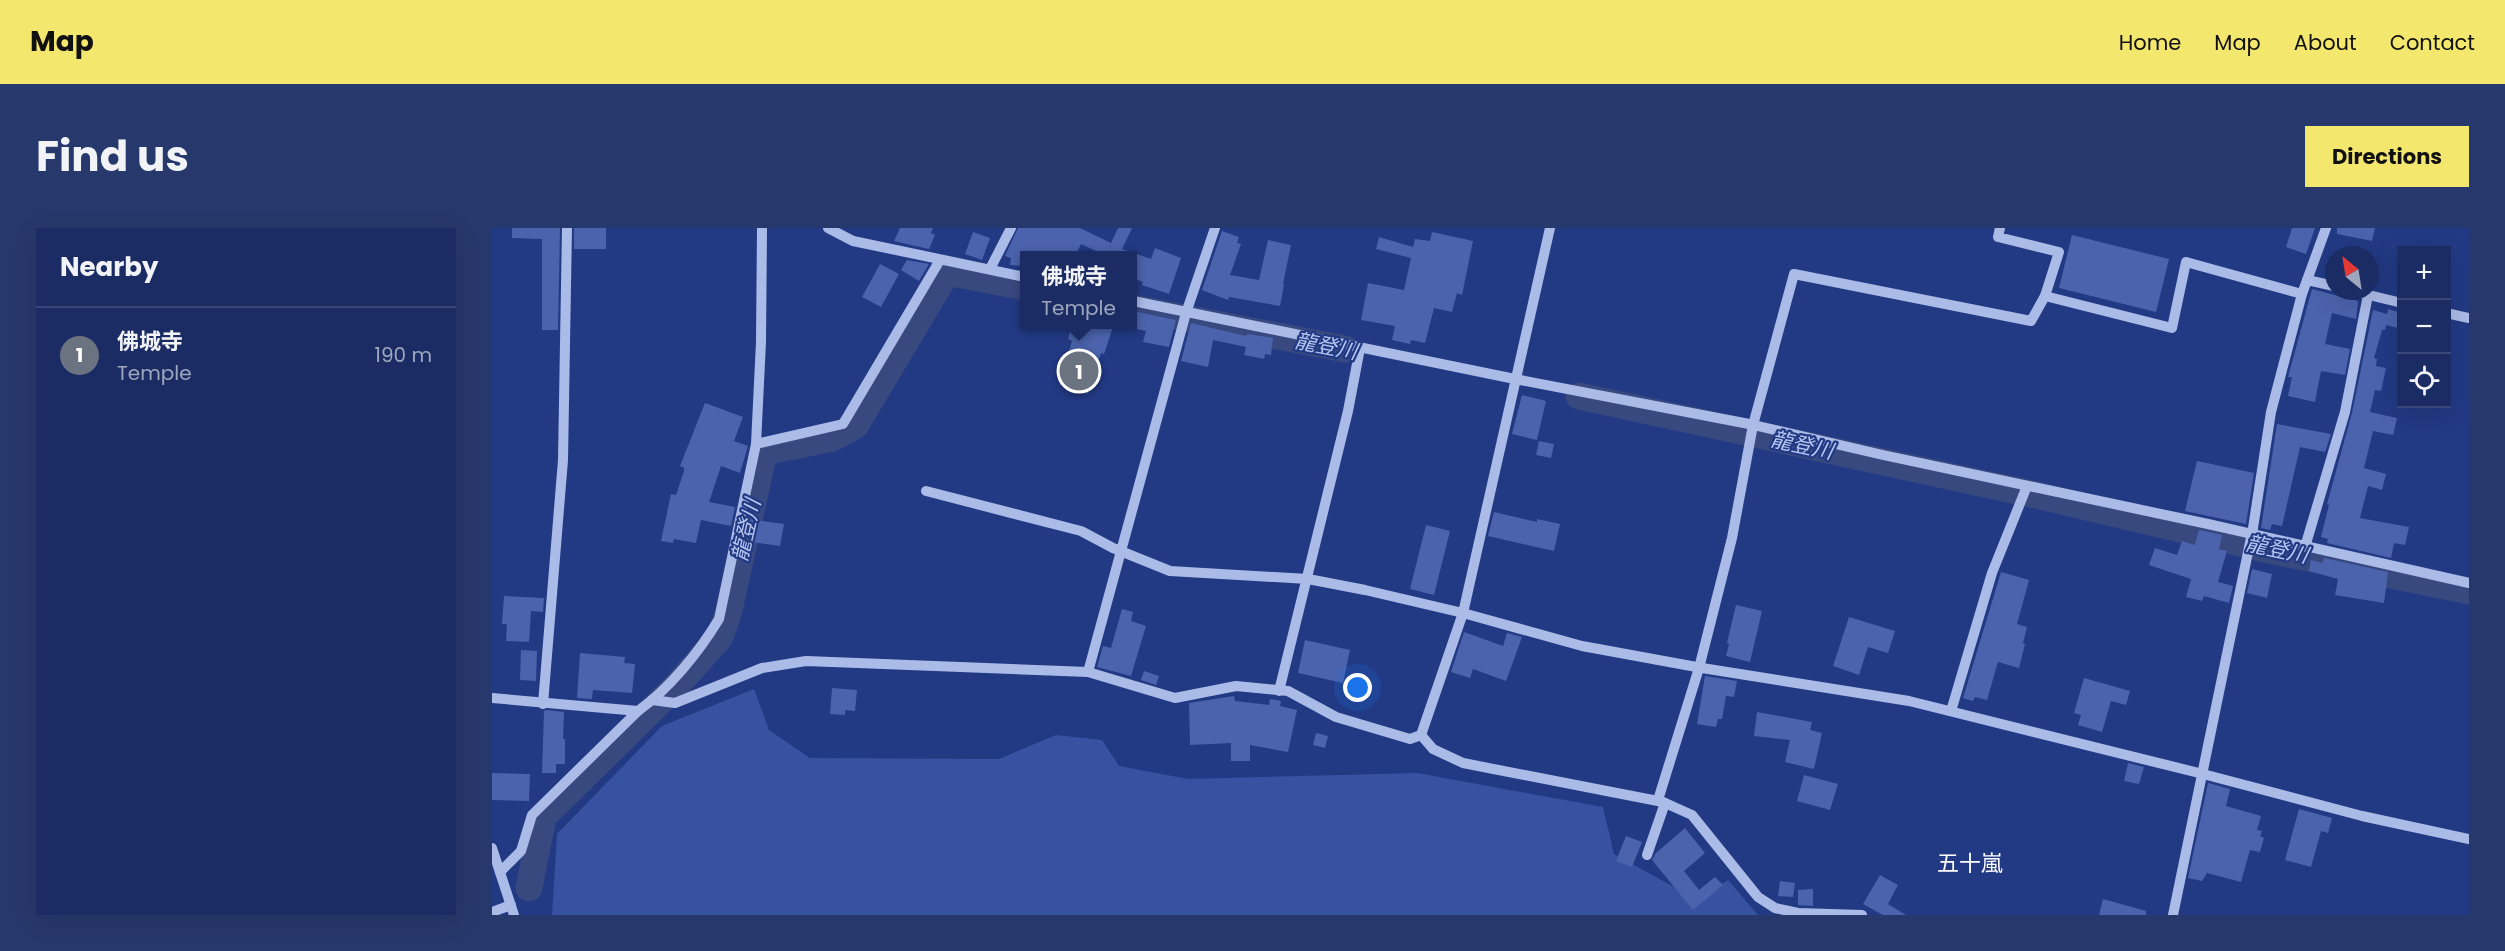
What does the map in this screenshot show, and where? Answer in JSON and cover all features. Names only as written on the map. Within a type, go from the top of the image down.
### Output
[{"type":"street","points":[[543,704],[563,460],[567,228]]},
{"type":"street","points":[[500,872],[521,850],[532,815],[652,700],[706,640],[719,619],[756,444],[761,342],[762,228]]},
{"type":"street","points":[[828,228],[853,241],[1020,276]]},
{"type":"street","points":[[990,269],[1011,228]]},
{"type":"street","points":[[1088,672],[1186,313],[1215,228]]},
{"type":"street","points":[[1421,735],[1463,613],[1550,228]]},
{"type":"street","points":[[1647,855],[1732,538],[1753,425],[1794,274],[2031,321],[2045,296],[2059,252],[1998,237],[2000,228]]},
{"type":"street","points":[[2173,915],[2251,536],[2271,412],[2302,294],[2326,228]]},
{"type":"street","points":[[756,444],[843,424],[940,260]]},
{"type":"street","points":[[2045,296],[2172,328],[2186,262],[2302,294]]},
{"type":"street","points":[[2307,280],[2325,284]]},
{"type":"street","points":[[2379,298],[2397,302]]},
{"type":"street","points":[[2305,547],[2345,412],[2367,300]]},
{"type":"street","points":[[1137,302],[1753,425],[2469,583]]},
{"type":"street","points":[[2451,314],[2469,318]]},
{"type":"street","points":[[1279,691],[1349,408],[1360,348]]},
{"type":"street","points":[[1951,711],[1992,573],[2027,486]]},
{"type":"street","points":[[926,491],[1081,531],[1170,572],[1308,579],[1463,613],[1582,646],[1699,668],[1909,701],[2362,816],[2469,839]]},
{"type":"street","points":[[652,700],[675,703],[762,668],[806,661],[1088,672],[1175,699],[1236,686],[1288,691],[1336,717],[1410,739],[1421,735]]},
{"type":"street","points":[[492,698],[638,711]]},
{"type":"street","points":[[1421,735],[1433,749],[1463,763],[1661,801],[1692,815],[1758,897],[1774,908],[1798,913],[1857,913],[1862,915]]},
{"type":"street","points":[[492,848],[510,909],[492,912]]},
{"type":"shaded area","points":[[754,689],[769,730],[810,758],[999,759],[1056,735],[1102,740],[1119,766],[1188,779],[1417,773],[1603,807],[1614,854],[1698,900],[1728,880],[1758,915],[552,915],[557,834],[662,726]]},
{"type":"building","points":[[512,228],[560,228],[558,330],[542,330],[542,239],[512,238]]},
{"type":"building","points":[[574,228],[606,228],[606,249],[574,249]]},
{"type":"building","points":[[900,228],[933,228],[931,233],[935,235],[929,249],[894,241]]},
{"type":"building","points":[[1018,228],[1080,228],[1111,243],[1118,228],[1132,228],[1122,249],[1128,251],[1096,251],[1081,244],[1078,251],[1020,251],[1020,266],[1010,265],[1011,258],[1005,256]]},
{"type":"building","points":[[2292,228],[2315,228],[2306,254],[2286,247]]},
{"type":"building","points":[[2337,228],[2375,228],[2372,241],[2337,234]]},
{"type":"building","points":[[1222,231],[1239,237],[1237,243],[1241,244],[1230,275],[1259,280],[1268,240],[1291,245],[1280,306],[1229,297],[1228,300],[1202,290]]},
{"type":"building","points":[[973,232],[990,238],[982,260],[965,254]]},
{"type":"building","points":[[1432,232],[1473,241],[1462,295],[1457,293],[1452,312],[1434,308],[1425,343],[1411,340],[1410,344],[1392,340],[1395,326],[1361,320],[1368,283],[1404,290],[1411,258],[1376,249],[1379,237],[1413,247],[1415,239],[1430,241]]},
{"type":"building","points":[[2072,235],[2169,259],[2156,312],[2059,288]]},
{"type":"building","points":[[1155,248],[1181,258],[1169,294],[1142,285],[1143,282],[1137,280],[1137,254],[1151,259]]},
{"type":"building","points":[[907,260],[929,264],[919,281],[901,270]]},
{"type":"building","points":[[880,264],[899,274],[881,307],[862,297]]},
{"type":"building","points":[[2312,289],[2325,292],[2325,300],[2358,301],[2356,319],[2332,313],[2325,344],[2350,349],[2345,375],[2321,371],[2315,402],[2288,396],[2292,377],[2288,377]]},
{"type":"building","points":[[2388,309],[2397,312],[2397,328],[2386,325],[2385,330],[2382,330],[2374,358],[2377,359],[2376,366],[2386,368],[2381,391],[2375,390],[2370,412],[2397,418],[2393,435],[2373,431],[2364,468],[2386,474],[2382,490],[2368,486],[2360,518],[2409,527],[2405,545],[2394,543],[2391,558],[2327,543],[2328,539],[2321,537],[2329,505],[2327,504],[2352,413],[2373,310],[2387,314]]},
{"type":"building","points":[[1137,312],[1176,320],[1169,347],[1143,342],[1146,331],[1137,329]]},
{"type":"building","points":[[1191,323],[1246,336],[1247,334],[1273,338],[1271,355],[1265,354],[1264,359],[1244,355],[1246,347],[1213,340],[1208,367],[1181,361]]},
{"type":"building","points":[[1071,329],[1112,329],[1104,354],[1101,353],[1088,394],[1059,385],[1072,341],[1068,339]]},
{"type":"building","points":[[1522,395],[1546,401],[1537,440],[1512,434]]},
{"type":"building","points":[[705,403],[743,417],[734,441],[748,446],[740,473],[721,466],[709,502],[735,507],[731,526],[701,520],[696,543],[674,539],[673,543],[661,541],[671,494],[676,495],[684,471],[684,468],[680,466]]},
{"type":"building","points":[[2277,424],[2331,434],[2325,452],[2300,447],[2282,526],[2272,524],[2270,530],[2261,528]]},
{"type":"building","points":[[1539,441],[1554,444],[1551,458],[1536,455]]},
{"type":"building","points":[[2197,461],[2254,473],[2246,524],[2185,511]]},
{"type":"building","points":[[1494,512],[1537,522],[1537,519],[1560,524],[1554,551],[1488,536]]},
{"type":"building","points":[[748,519],[784,524],[780,546],[751,542],[753,531],[746,530]]},
{"type":"building","points":[[1426,525],[1450,531],[1434,595],[1410,589]]},
{"type":"building","points":[[2199,530],[2222,535],[2219,549],[2227,551],[2218,582],[2233,586],[2229,603],[2204,596],[2202,601],[2186,597],[2191,579],[2149,565],[2155,548],[2177,555],[2182,541],[2195,545]]},
{"type":"building","points":[[2324,558],[2388,572],[2384,603],[2335,595],[2338,579],[2309,571],[2311,560],[2322,563]]},
{"type":"building","points":[[2252,569],[2272,574],[2267,598],[2247,593]]},
{"type":"building","points":[[2001,572],[2029,580],[2017,624],[2027,627],[2023,643],[2025,644],[2019,668],[1998,662],[1987,700],[1975,697],[1973,701],[1963,698]]},
{"type":"building","points":[[504,596],[544,598],[543,612],[531,611],[529,642],[506,641],[507,624],[502,624]]},
{"type":"building","points":[[1736,605],[1762,611],[1750,662],[1726,656]]},
{"type":"building","points":[[1122,609],[1133,612],[1131,621],[1146,626],[1131,676],[1097,667],[1103,646],[1111,648]]},
{"type":"building","points":[[1849,617],[1895,631],[1888,653],[1868,647],[1859,675],[1833,666]]},
{"type":"building","points":[[1464,632],[1503,646],[1507,633],[1522,637],[1506,681],[1473,669],[1470,678],[1451,672]]},
{"type":"building","points":[[1305,640],[1350,650],[1343,683],[1298,673]]},
{"type":"building","points":[[521,650],[537,651],[536,681],[520,680]]},
{"type":"building","points":[[580,653],[625,657],[624,663],[635,664],[632,693],[593,690],[592,699],[577,698]]},
{"type":"building","points":[[1144,671],[1159,676],[1156,685],[1141,680]]},
{"type":"building","points":[[1705,676],[1737,681],[1734,697],[1726,696],[1722,719],[1718,719],[1716,727],[1697,724]]},
{"type":"building","points":[[2084,678],[2130,691],[2126,705],[2111,701],[2102,732],[2078,725],[2081,715],[2074,713]]},
{"type":"building","points":[[832,688],[857,690],[855,711],[845,710],[845,715],[830,714]]},
{"type":"building","points":[[1234,696],[1235,701],[1269,705],[1270,699],[1281,701],[1280,706],[1297,710],[1288,752],[1250,745],[1250,761],[1231,761],[1231,743],[1190,745],[1189,703]]},
{"type":"building","points":[[544,711],[564,712],[565,764],[556,764],[556,773],[542,773]]},
{"type":"building","points":[[1757,712],[1812,722],[1810,730],[1822,733],[1814,769],[1785,762],[1790,740],[1754,736]]},
{"type":"building","points":[[1316,733],[1328,736],[1325,748],[1313,745]]},
{"type":"building","points":[[2128,763],[2144,767],[2139,784],[2124,781]]},
{"type":"building","points":[[492,773],[530,774],[529,801],[492,800]]},
{"type":"building","points":[[1804,775],[1838,784],[1830,810],[1797,801]]},
{"type":"building","points":[[2208,783],[2230,789],[2226,806],[2261,816],[2257,830],[2262,831],[2260,836],[2264,838],[2260,852],[2250,850],[2241,882],[2207,873],[2202,881],[2188,878]]},
{"type":"building","points":[[2299,809],[2332,818],[2328,833],[2321,831],[2311,867],[2285,860]]},
{"type":"building","points":[[1685,828],[1705,853],[1684,871],[1699,890],[1715,877],[1723,885],[1693,910],[1652,860],[1656,853]]},
{"type":"building","points":[[1626,836],[1642,842],[1632,867],[1616,861]]},
{"type":"building","points":[[1880,875],[1898,885],[1888,904],[1906,915],[1883,915],[1863,904]]},
{"type":"building","points":[[1780,881],[1795,883],[1793,897],[1778,896]]},
{"type":"building","points":[[1813,889],[1813,906],[1798,905],[1798,890]]},
{"type":"building","points":[[2103,899],[2146,911],[2146,915],[2099,915]]},
{"type":"waterway","name":"龍登川","points":[[529,888],[543,817],[679,683],[720,637],[728,614],[764,452],[833,438],[855,426],[947,272],[1020,286]]},
{"type":"waterway","name":"龍登川","points":[[1137,309],[1345,349]]},
{"type":"waterway","name":"龍登川","points":[[1579,396],[2036,495],[2274,551],[2469,591]]},
{"type":"place","name":"佛城寺","points":[[1079,371]]},
{"type":"district","name":"五十嵐","points":[[1970,863]]}]
